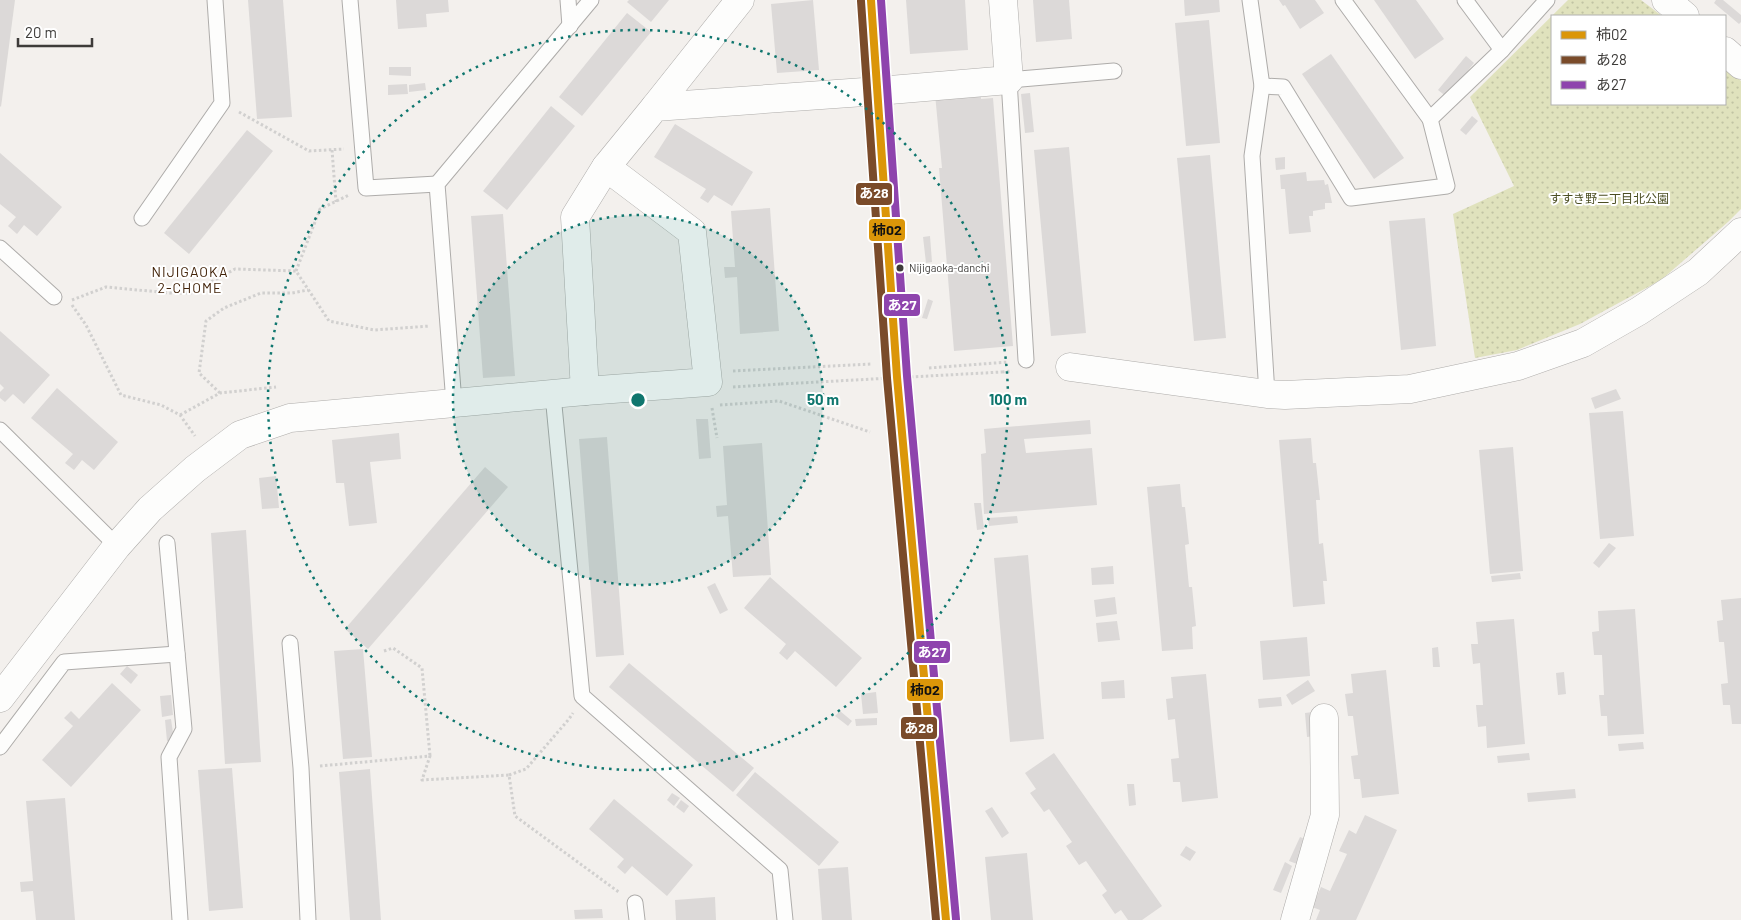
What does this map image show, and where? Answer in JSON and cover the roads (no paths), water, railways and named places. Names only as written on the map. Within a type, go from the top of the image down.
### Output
[{"type":"street","points":[[585,391],[575,218],[606,167],[740,0]]},
{"type":"street","points":[[870,0],[914,573],[946,920]]},
{"type":"street","points":[[655,107],[1009,80],[1002,0]]},
{"type":"street","points":[[1666,0],[1684,15]]},
{"type":"street","points":[[1726,52],[1741,65]]},
{"type":"street","points":[[0,698],[117,546],[150,509],[210,457],[240,435],[290,418],[585,391],[708,382],[692,232],[606,167]]},
{"type":"street","points":[[1070,367],[1267,394],[1285,395],[1410,389],[1518,366],[1583,343],[1639,311],[1698,272],[1741,232]]},
{"type":"street","points":[[1295,920],[1326,815],[1324,718]]},
{"type":"lane","points":[[142,218],[222,103],[215,0]]},
{"type":"lane","points":[[350,0],[366,188],[437,184]]},
{"type":"lane","points":[[568,0],[570,26]]},
{"type":"lane","points":[[454,403],[437,184],[592,0]]},
{"type":"lane","points":[[1250,0],[1262,86],[1252,156],[1267,394]]},
{"type":"lane","points":[[1262,86],[1283,88],[1352,198],[1446,186],[1430,119],[1344,0]]},
{"type":"lane","points":[[1464,0],[1502,50]]},
{"type":"lane","points":[[1430,119],[1502,50],[1547,0]]},
{"type":"lane","points":[[1026,360],[1009,80],[1114,71]]},
{"type":"lane","points":[[0,248],[54,297]]},
{"type":"lane","points":[[553,395],[582,696],[780,870],[785,920]]},
{"type":"lane","points":[[0,430],[117,546]]},
{"type":"lane","points":[[166,543],[184,730],[169,757],[180,920]]},
{"type":"lane","points":[[290,643],[301,768],[308,920]]},
{"type":"lane","points":[[0,748],[64,662],[177,654]]},
{"type":"lane","points":[[635,903],[636,920]]},
{"type":"place","name":"Nijigaoka-danchi","points":[[900,268]]},
{"type":"district","name":"NIJIGAOKA 2-CHOME","points":[[190,280]]},
{"type":"park label","name":"すすき野二丁目北公園","points":[[1609,199]]}]
